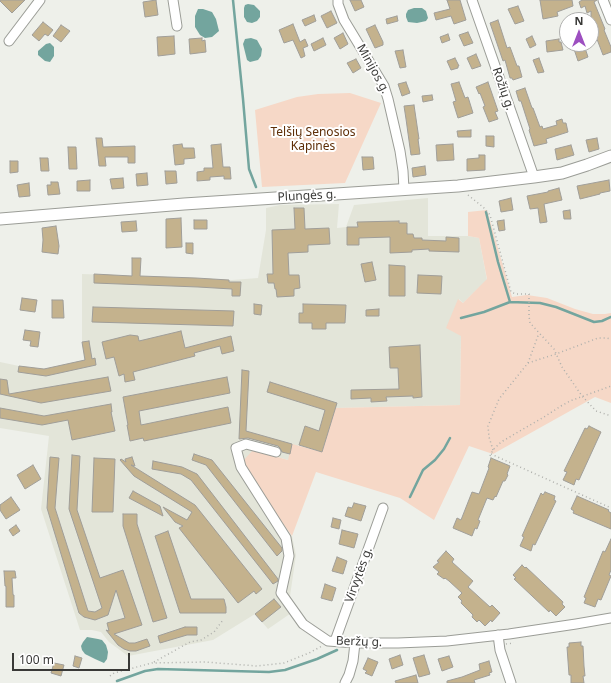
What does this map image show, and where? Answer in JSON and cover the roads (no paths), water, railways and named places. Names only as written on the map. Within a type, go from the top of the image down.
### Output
[{"type":"main road","name":"Plungės g.","points":[[0,219],[184,204],[458,186],[534,178],[562,173],[587,166],[611,156]]},
{"type":"street","points":[[9,41],[40,0]]},
{"type":"street","points":[[173,0],[177,26]]},
{"type":"street","name":"Minijos g.","points":[[338,0],[344,20],[384,86],[400,151],[404,190]]},
{"type":"street","name":"Rožių g.","points":[[472,0],[534,178]]},
{"type":"street","points":[[603,0],[611,20]]},
{"type":"street","name":"Beržų g.","points":[[276,452],[246,444],[236,448],[241,467],[286,538],[289,556],[280,593],[302,624],[331,641],[355,643],[447,641],[568,626],[611,618]]},
{"type":"street","name":"Virvytės g.","points":[[331,641],[383,508]]},
{"type":"street","points":[[498,635],[500,650],[511,683]]},
{"type":"street","points":[[345,683],[353,660],[355,643]]},
{"type":"water","points":[[245,5],[254,5],[260,11],[260,17],[257,21],[252,23],[247,22],[244,17],[244,8]]},
{"type":"water","points":[[422,8],[426,11],[428,18],[426,21],[417,23],[408,22],[406,14],[408,10]]},
{"type":"water","points":[[198,9],[212,12],[216,19],[219,31],[212,37],[205,38],[200,35],[195,27],[195,16]]},
{"type":"water","points":[[251,38],[257,40],[262,49],[261,56],[258,60],[250,62],[247,60],[243,44],[245,39]]},
{"type":"water","points":[[50,43],[54,47],[54,56],[50,62],[45,61],[38,55],[38,51],[46,44]]},
{"type":"water","points":[[87,637],[102,640],[106,645],[108,652],[107,659],[104,663],[85,654],[82,650],[81,646]]},
{"type":"waterway","points":[[233,0],[249,169],[256,187]]},
{"type":"waterway","points":[[486,212],[498,262],[510,302]]},
{"type":"waterway","points":[[461,318],[484,312],[510,302],[540,303],[556,307],[594,322],[602,321],[611,317]]},
{"type":"waterway","points":[[410,497],[423,470],[435,460],[444,449],[450,438]]},
{"type":"waterway","points":[[117,681],[145,671],[158,669],[269,672],[285,670],[317,659],[337,650]]},
{"type":"park label","name":"Telšių Senosios Kapinės","points":[[313,140]]}]
